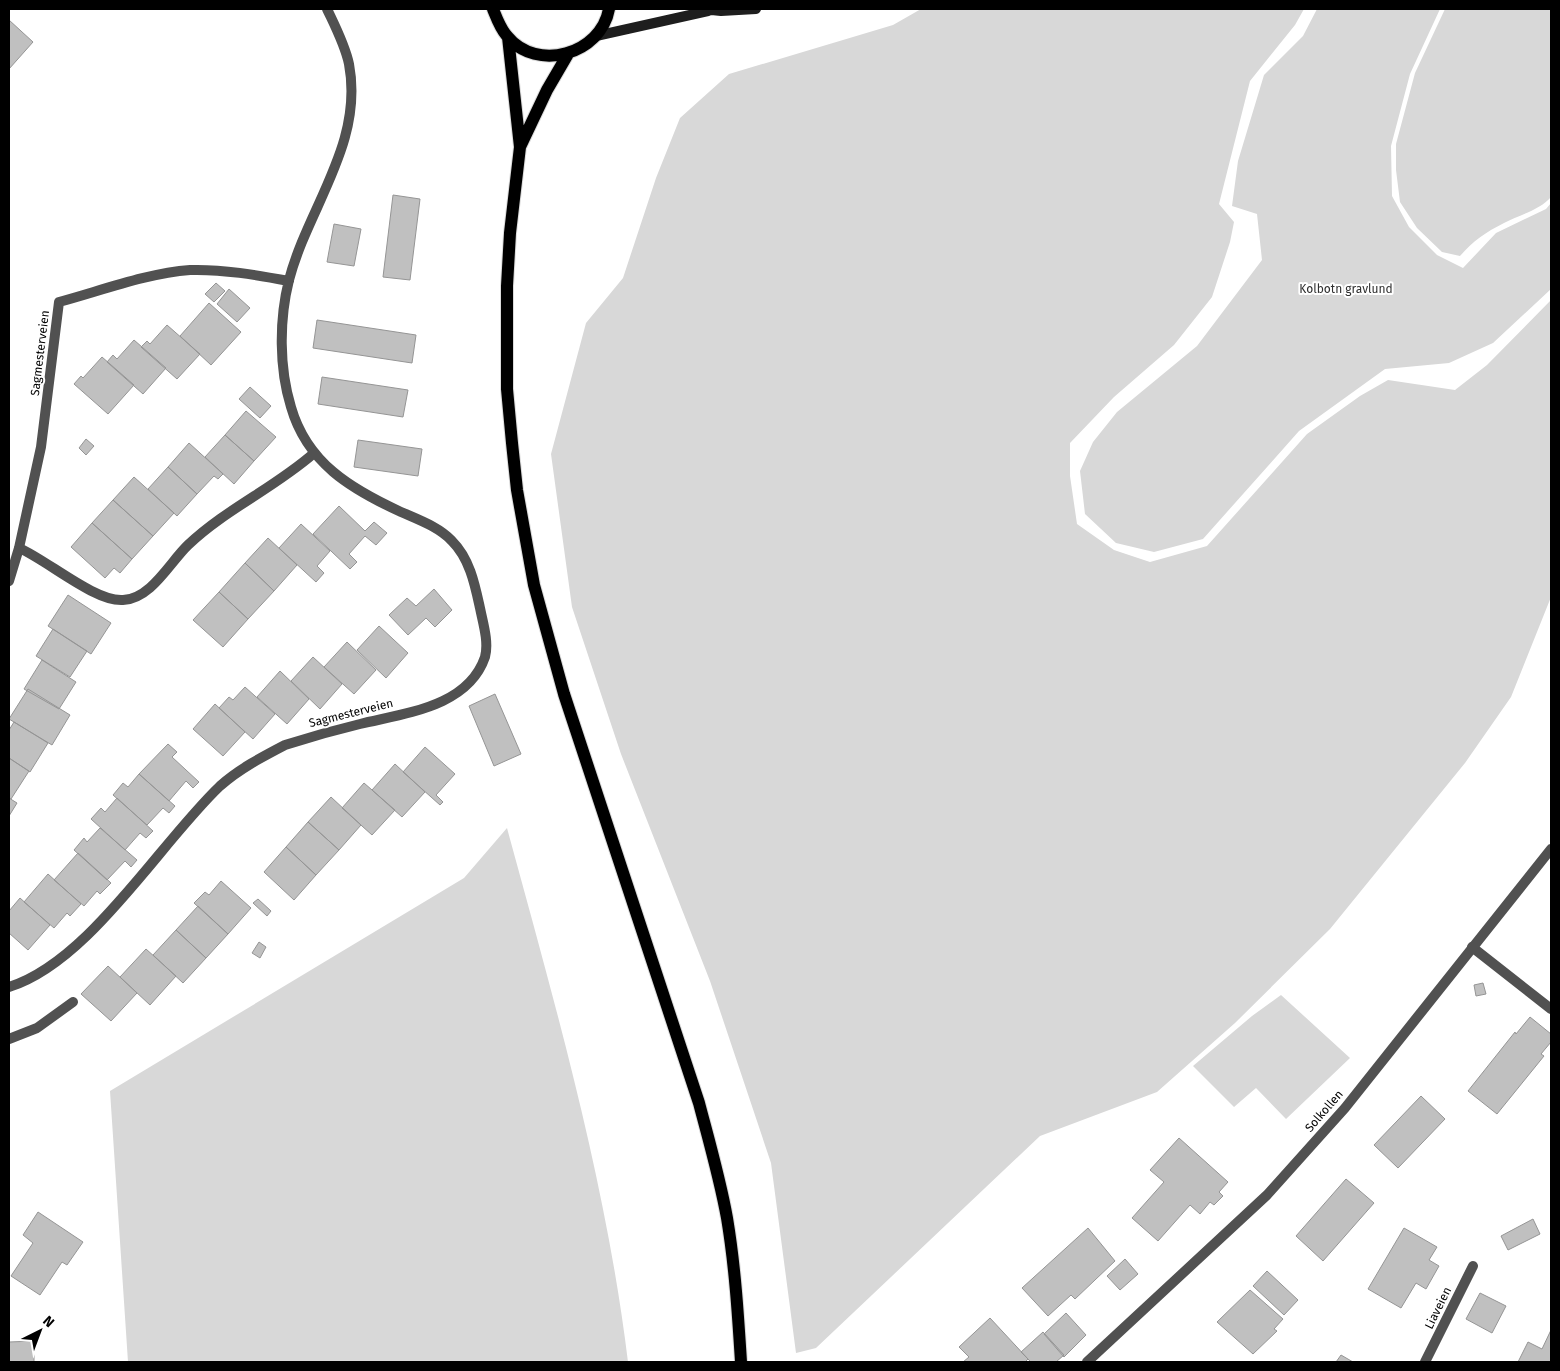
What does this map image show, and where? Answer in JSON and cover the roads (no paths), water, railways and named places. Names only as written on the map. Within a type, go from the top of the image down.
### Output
[{"type":"main road","points":[[493,9],[498,23],[508,37],[518,46],[542,55],[568,54],[587,44],[596,36],[603,25],[609,9]]},
{"type":"main road","points":[[508,37],[520,147],[510,233],[506,336],[512,443],[525,539],[534,585],[562,685],[699,1103],[726,1216],[734,1267],[741,1362]]},
{"type":"main road","points":[[520,147],[544,97],[568,54]]},
{"type":"street","name":"Sagmesterveien","points":[[9,987],[46,969],[86,935],[115,905],[205,802],[226,781],[246,766],[284,745],[308,737],[433,705],[455,694],[476,675],[486,654],[484,627],[476,585],[464,556],[454,542],[428,524],[350,487],[330,472],[313,454],[291,409],[284,380],[284,312],[289,281],[304,238],[342,149],[349,120],[349,64],[341,38],[327,9]]},
{"type":"street","points":[[596,36],[705,10],[756,9]]},
{"type":"street","name":"Sagmesterveien","points":[[9,581],[19,548],[42,447],[59,302],[146,278],[190,270],[230,272],[289,281]]},
{"type":"street","points":[[19,548],[100,594],[123,600],[131,599],[145,591],[182,551],[204,531],[277,483],[313,454]]},
{"type":"street","name":"Solkollen","points":[[1087,1362],[1272,1189],[1345,1108],[1551,849]]},
{"type":"street","points":[[1472,947],[1551,1009]]},
{"type":"street","points":[[9,1039],[37,1028],[73,1002]]},
{"type":"street","name":"Liaveien","points":[[1425,1362],[1473,1266]]},
{"type":"park label","name":"Kolbotn gravlund","points":[[1346,289]]}]
